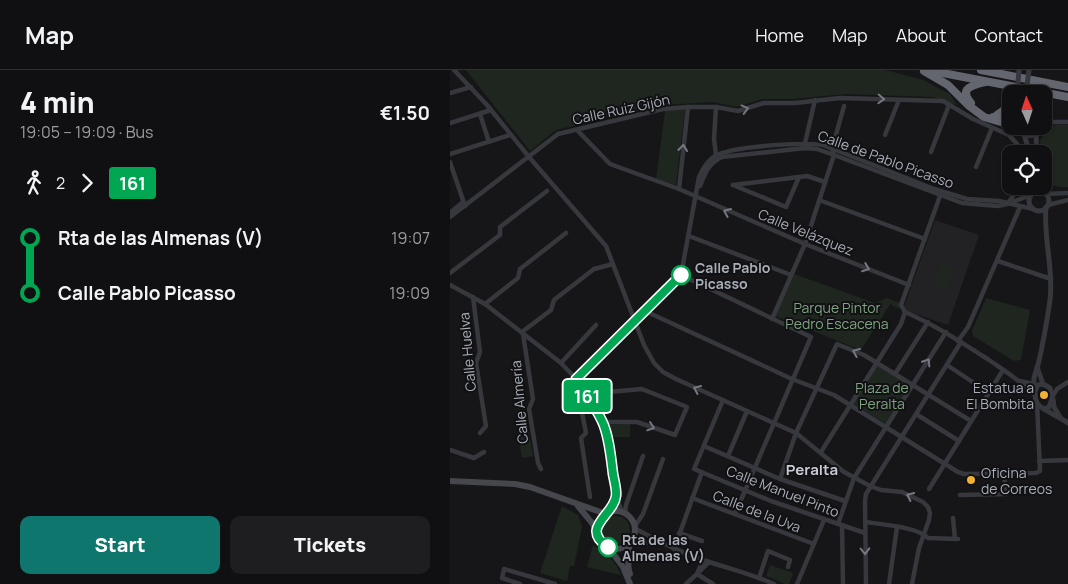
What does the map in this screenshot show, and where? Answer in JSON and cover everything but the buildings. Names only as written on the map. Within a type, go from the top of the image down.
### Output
[{"type":"highway","points":[[922,70],[948,85],[968,105],[984,117],[1002,122]]},
{"type":"highway","points":[[927,70],[1068,97]]},
{"type":"highway","points":[[981,70],[1068,87]]},
{"type":"highway","points":[[987,82],[970,86],[966,94],[968,101],[985,115],[1002,116]]},
{"type":"highway","points":[[993,117],[1002,113]]},
{"type":"main road","points":[[450,481],[516,484],[536,488],[608,513],[623,512],[630,516],[635,527],[634,537],[629,544],[619,549],[608,547]]},
{"type":"main road","points":[[576,503],[583,510],[600,539],[623,567],[630,584]]},
{"type":"main road","points":[[598,534],[599,522],[608,513]]},
{"type":"main road","points":[[629,544],[628,566],[634,584]]},
{"type":"street","points":[[454,70],[491,110],[510,135],[606,246],[644,345],[654,363],[663,372],[796,433],[854,478],[881,490],[902,492],[923,502],[928,507],[930,513],[919,548],[912,584]]},
{"type":"street","points":[[1018,85],[1019,70]]},
{"type":"street","points":[[1027,85],[1029,70]]},
{"type":"street","points":[[450,93],[471,87]]},
{"type":"street","points":[[840,98],[844,106]]},
{"type":"street","name":"Calle Ruiz Gijón","points":[[464,204],[558,134],[663,109],[688,107],[738,111],[764,103],[795,104],[840,98],[943,101],[973,119],[1009,136],[1017,145]]},
{"type":"street","points":[[772,319],[804,244],[819,200],[834,155],[832,149],[844,106],[855,99]]},
{"type":"street","points":[[805,143],[815,100]]},
{"type":"street","points":[[885,135],[899,100]]},
{"type":"street","points":[[931,152],[949,105]]},
{"type":"street","points":[[679,190],[688,107]]},
{"type":"street","points":[[716,108],[714,139],[716,155]]},
{"type":"street","points":[[450,123],[491,110]]},
{"type":"street","points":[[480,114],[488,142]]},
{"type":"street","points":[[1054,122],[1068,122]]},
{"type":"street","points":[[976,168],[992,128]]},
{"type":"street","name":"Calle Velázquez","points":[[577,130],[610,164],[679,190],[804,244],[909,285]]},
{"type":"street","points":[[450,154],[510,135]]},
{"type":"street","name":"Calle de Pablo Picasso","points":[[681,275],[699,177],[705,165],[716,155],[741,149],[805,143],[822,145],[967,199],[999,201],[1034,210]]},
{"type":"street","name":"Calle de Pablo Picasso","points":[[696,197],[709,166],[722,157],[805,148],[817,149],[962,203],[998,206],[1030,195]]},
{"type":"street","points":[[450,162],[464,204]]},
{"type":"street","points":[[799,177],[786,207],[732,184],[808,176],[825,182]]},
{"type":"street","points":[[450,273],[500,235],[500,227],[547,191]]},
{"type":"street","points":[[1052,193],[1068,193]]},
{"type":"street","points":[[1008,204],[1013,195]]},
{"type":"street","points":[[1032,195],[1029,204],[1045,222]]},
{"type":"street","points":[[645,311],[792,379],[834,395],[901,438],[964,474],[1036,473],[1040,471],[1037,366],[1049,306],[1051,279],[1045,222],[1048,199],[1045,195]]},
{"type":"street","points":[[940,196],[901,305],[905,312],[946,332],[1019,381],[1037,388],[1061,386],[1068,382]]},
{"type":"street","points":[[819,200],[925,240]]},
{"type":"street","points":[[1034,210],[1041,211],[1047,206],[1068,200]]},
{"type":"street","points":[[450,213],[464,204]]},
{"type":"street","points":[[450,217],[464,204]]},
{"type":"street","points":[[866,584],[865,501],[870,486],[947,365],[968,328],[1020,207]]},
{"type":"street","points":[[485,304],[518,278],[520,269],[566,234]]},
{"type":"street","points":[[689,236],[791,275]]},
{"type":"street","points":[[998,261],[1051,279]]},
{"type":"street","points":[[522,333],[551,310],[554,300],[594,269],[613,264]]},
{"type":"street","points":[[576,379],[681,275],[811,337],[735,514]]},
{"type":"street","points":[[450,285],[485,304],[561,363],[576,379],[603,422],[611,458],[616,497],[623,512]]},
{"type":"street","name":"Calle Huelva","points":[[473,297],[480,352],[476,363],[486,426],[480,433]]},
{"type":"street","points":[[821,452],[901,324],[905,312]]},
{"type":"street","points":[[895,374],[928,322]]},
{"type":"street","points":[[561,363],[596,325]]},
{"type":"street","points":[[843,584],[840,525],[854,478],[946,332]]},
{"type":"street","name":"Calle Almería","points":[[522,333],[533,399],[529,409],[538,463],[541,469]]},
{"type":"street","points":[[780,479],[796,433],[838,344],[864,355],[971,421]]},
{"type":"street","points":[[947,365],[989,393]]},
{"type":"street","points":[[1037,366],[1037,388]]},
{"type":"street","points":[[929,489],[1003,370]]},
{"type":"street","points":[[576,379],[586,433],[581,438],[590,497]]},
{"type":"street","points":[[1019,381],[1037,388]]},
{"type":"street","points":[[1044,409],[1049,407],[1052,398],[1061,386]]},
{"type":"street","points":[[1050,388],[1054,407],[1060,417]]},
{"type":"street","points":[[585,394],[642,389],[687,406],[675,435],[638,422],[603,422]]},
{"type":"street","points":[[723,400],[704,446],[780,479],[846,501]]},
{"type":"street","points":[[1037,402],[1044,409],[1068,423]]},
{"type":"street","points":[[728,456],[747,411]]},
{"type":"street","points":[[916,414],[959,441]]},
{"type":"street","name":"Calle Manuel Pinto","points":[[704,446],[694,469],[824,520],[865,532]]},
{"type":"street","points":[[450,450],[474,458],[484,452]]},
{"type":"street","points":[[623,512],[643,456]]},
{"type":"street","points":[[663,459],[643,514],[635,527],[657,542],[674,549],[774,584]]},
{"type":"street","points":[[1039,461],[1068,460]]},
{"type":"street","points":[[674,549],[702,472]]},
{"type":"street","points":[[960,495],[1006,494],[1004,474]]},
{"type":"street","points":[[608,513],[616,497]]},
{"type":"street","name":"Calle de la Uva","points":[[692,498],[814,544]]},
{"type":"street","points":[[865,522],[924,534],[928,538],[956,539],[953,518]]},
{"type":"street","points":[[797,584],[824,520]]},
{"type":"street","points":[[889,584],[896,527]]},
{"type":"street","points":[[680,533],[702,541]]},
{"type":"street","points":[[629,544],[657,542]]},
{"type":"street","points":[[759,578],[768,551],[790,560],[788,567]]},
{"type":"street","points":[[697,574],[703,560]]},
{"type":"street","points":[[686,584],[709,562]]},
{"type":"street","points":[[520,584],[502,578],[504,569],[555,584]]},
{"type":"street","points":[[697,574],[713,584]]},
{"type":"shaded area","points":[[935,220],[979,235],[948,325],[907,311],[904,307]]},
{"type":"green space","points":[[466,70],[885,70],[923,80],[950,94],[957,105],[933,97],[845,94],[793,99],[763,99],[736,107],[713,102],[662,105],[556,130],[530,151]]},
{"type":"green space","points":[[685,109],[676,185],[656,179],[665,111]]},
{"type":"green space","points":[[1068,125],[1068,187],[1060,187],[1052,184],[1052,145],[1041,145],[1040,141],[1044,135],[1052,135],[1052,126]]},
{"type":"green space","points":[[942,262],[954,266],[947,289],[935,285]]},
{"type":"green space","name":"Parque Pintor Pedro Escacena","points":[[794,274],[875,303],[887,298],[900,303],[899,309],[890,304],[861,350],[775,316]]},
{"type":"green space","points":[[986,298],[1030,310],[1021,360],[1014,361],[973,336],[972,331]]},
{"type":"green space","name":"Plaza de Peralta","points":[[877,365],[910,385],[886,424],[853,404]]},
{"type":"green space","points":[[630,424],[630,437],[611,437],[609,425]]},
{"type":"green space","points":[[529,432],[533,456],[522,458],[518,434]]},
{"type":"green space","points":[[562,506],[578,515],[582,527],[574,566],[570,566],[567,581],[540,573]]},
{"type":"green space","points":[[616,516],[626,520],[630,530],[626,540],[616,544],[606,540],[602,530],[606,520]]},
{"type":"green space","points":[[593,545],[610,557],[621,575],[587,567]]},
{"type":"green space","points":[[770,565],[793,573],[789,584],[766,576]]},
{"type":"bus line","name":"161","points":[[608,547],[600,539],[597,528],[602,518],[610,512],[616,497],[611,458],[603,422],[576,379],[681,275]]},
{"type":"place","name":"Calle Pablo Picasso","points":[[681,275]]},
{"type":"place","name":"Estatua a El Bombita","points":[[1044,395]]},
{"type":"place","name":"Oficina de Correos","points":[[971,480]]},
{"type":"place","name":"Rta de las Almenas (V)","points":[[608,547]]},
{"type":"district","name":"Peralta","points":[[812,469]]}]
